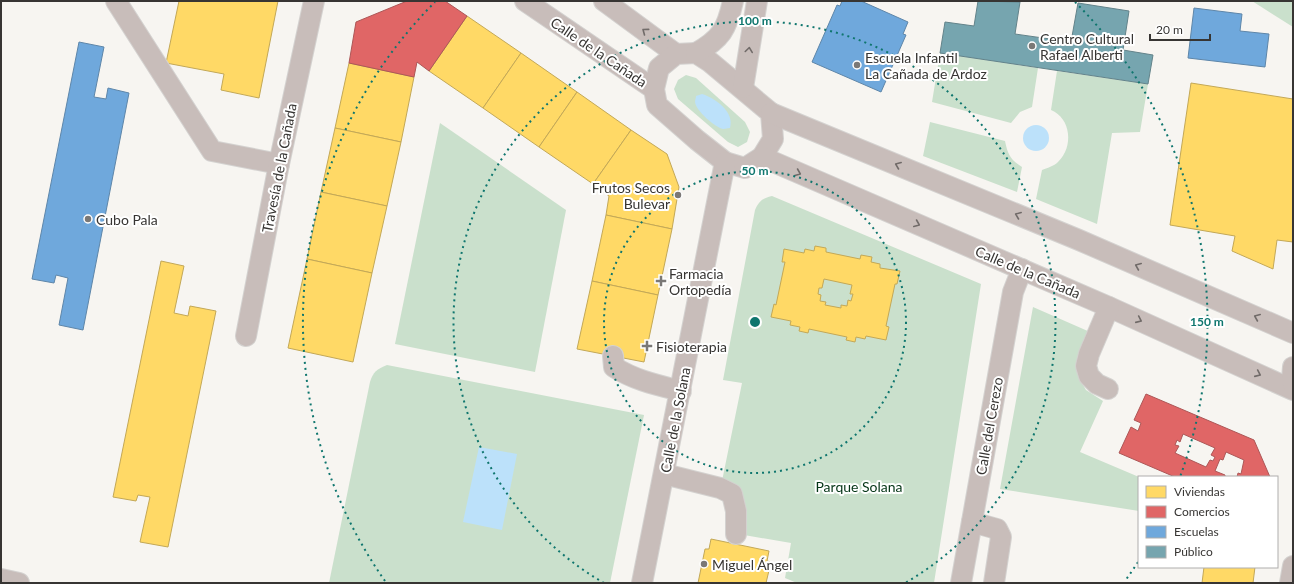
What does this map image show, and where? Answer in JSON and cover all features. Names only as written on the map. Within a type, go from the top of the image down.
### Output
[{"type":"street","points":[[116,1],[212,151],[279,164]]},
{"type":"street","name":"Travesía de la Cañada","points":[[246,336],[279,164],[314,1]]},
{"type":"street","name":"Calle de la Cañada","points":[[525,1],[654,89]]},
{"type":"street","points":[[604,1],[676,54]]},
{"type":"street","points":[[733,1],[724,30],[712,44],[696,53],[676,54],[659,68],[654,89],[657,105],[725,162],[745,168],[762,157],[773,139],[771,113]]},
{"type":"street","points":[[743,88],[757,1]]},
{"type":"street","points":[[696,53],[743,88],[771,113],[1079,240],[1293,333]]},
{"type":"street","name":"Calle de la Cañada","points":[[762,157],[1109,307],[1293,390]]},
{"type":"street","name":"Calle de la Solana","points":[[642,583],[725,162]]},
{"type":"street","name":"Calle del Cerezo","points":[[961,583],[1013,292],[1022,270]]},
{"type":"street","points":[[1108,389],[1097,384],[1089,376],[1086,366],[1089,354],[1109,307]]},
{"type":"street","points":[[613,356],[614,367],[626,375],[642,381],[680,391]]},
{"type":"street","points":[[1293,367],[1293,384]]},
{"type":"street","points":[[664,474],[720,488],[732,494],[736,511],[736,534]]},
{"type":"street","points":[[972,522],[997,529],[1002,537],[994,583]]},
{"type":"street","points":[[1290,583],[1293,566]]},
{"type":"street","points":[[1,579],[19,583]]},
{"type":"green space","points":[[1252,1],[1293,1],[1293,27]]},
{"type":"green space","points":[[940,53],[1038,68],[1032,107],[1020,112],[1011,123],[932,102]]},
{"type":"green space","points":[[1057,71],[1148,84],[1140,132],[1112,133],[1097,224],[1036,199],[1042,170],[1058,162],[1063,156],[1068,141],[1068,133],[1063,119],[1051,110]]},
{"type":"green space","points":[[686,75],[696,78],[745,122],[750,132],[747,142],[738,147],[728,142],[678,99],[674,89],[678,80]]},
{"type":"green space","points":[[930,122],[1005,141],[1010,156],[1022,167],[1017,192],[923,156]]},
{"type":"green space","points":[[440,123],[566,210],[535,372],[395,344]]},
{"type":"green space","name":"Parque Solana","points":[[772,196],[981,284],[934,583],[797,583],[785,578],[791,543],[744,535],[722,481],[742,383],[723,380],[755,210],[762,200]]},
{"type":"green space","points":[[1033,307],[1090,332],[1077,362],[1079,378],[1086,390],[1103,401],[1080,452],[1138,477],[1138,511],[1000,489]]},
{"type":"green space","points":[[387,365],[644,415],[610,583],[329,583],[370,382],[376,371]]},
{"type":"water","points":[[702,94],[723,106],[730,116],[730,128],[720,128],[706,118],[699,110],[695,102],[696,96]]},
{"type":"water","points":[[1036,125],[1045,129],[1049,138],[1045,147],[1036,151],[1027,147],[1023,138],[1027,129]]},
{"type":"water","points":[[479,447],[517,454],[502,530],[463,522]]},
{"type":"building: Viviendas","points":[[179,1],[278,1],[259,98],[221,90],[224,74],[166,63]]},
{"type":"building: Viviendas","points":[[467,16],[521,53],[483,108],[429,71]]},
{"type":"building: Viviendas","points":[[521,53],[577,92],[539,147],[483,108]]},
{"type":"building: Viviendas","points":[[349,63],[414,77],[401,142],[335,128]]},
{"type":"building: Viviendas","points":[[1191,83],[1293,99],[1293,242],[1277,240],[1273,269],[1232,251],[1235,236],[1170,225]]},
{"type":"building: Viviendas","points":[[577,92],[631,130],[593,184],[539,147]]},
{"type":"building: Viviendas","points":[[335,128],[401,142],[387,206],[321,192]]},
{"type":"building: Viviendas","points":[[631,130],[667,154],[679,187],[672,229],[606,215],[609,196],[593,184]]},
{"type":"building: Viviendas","points":[[321,192],[387,206],[372,273],[307,259]]},
{"type":"building: Viviendas","points":[[606,215],[672,229],[658,295],[592,281]]},
{"type":"building: Viviendas","points":[[815,246],[826,248],[826,252],[860,259],[861,255],[872,257],[871,262],[880,264],[880,268],[900,271],[897,284],[895,284],[886,326],[889,327],[886,340],[866,336],[865,339],[856,337],[855,342],[846,340],[847,337],[809,329],[808,333],[799,331],[800,327],[790,325],[791,321],[771,317],[774,304],[776,305],[785,262],[782,262],[784,249],[804,253],[805,249],[814,251]],"holes":[[[824,279],[852,285],[850,294],[853,294],[851,301],[848,300],[847,306],[841,305],[841,308],[825,305],[826,302],[820,301],[821,295],[818,294],[819,288],[822,288]]]},
{"type":"building: Viviendas","points":[[307,259],[372,273],[353,362],[288,348]]},
{"type":"building: Viviendas","points":[[161,261],[184,266],[174,313],[188,316],[190,306],[216,311],[168,547],[140,542],[150,497],[138,495],[136,501],[113,497]]},
{"type":"building: Viviendas","points":[[592,281],[658,295],[644,362],[577,349]]},
{"type":"building: Viviendas","points":[[711,539],[769,551],[767,561],[771,562],[766,583],[698,583],[705,549],[709,549]]},
{"type":"building: Viviendas","points":[[1204,568],[1255,568],[1253,583],[1202,583]]},
{"type":"building: Comercios","points":[[407,1],[445,1],[467,16],[429,71],[417,62],[414,77],[349,63],[356,22]]},
{"type":"building: Comercios","points":[[1146,394],[1254,440],[1270,476],[1237,476],[1238,473],[1241,474],[1244,460],[1226,452],[1223,460],[1220,459],[1215,471],[1225,476],[1173,476],[1119,453],[1131,427],[1138,431],[1141,423],[1134,420]],"holes":[[[1183,434],[1215,448],[1211,455],[1215,457],[1213,461],[1210,460],[1206,467],[1175,453],[1179,446],[1175,445],[1177,440],[1180,442]]]},
{"type":"building: Escuelas","points":[[842,1],[861,1],[908,22],[903,34],[906,35],[881,92],[812,62],[837,5],[840,6]]},
{"type":"building: Escuelas","points":[[1194,8],[1242,14],[1240,31],[1269,34],[1265,67],[1188,58]]},
{"type":"building: Escuelas","points":[[79,42],[104,47],[94,97],[106,99],[108,88],[129,93],[83,330],[59,325],[68,278],[56,275],[54,283],[32,279]]},
{"type":"building: Público","name":"Centro Cultural Rafael Alberti","points":[[978,1],[1020,2],[1015,34],[1071,42],[1078,3],[1129,11],[1123,50],[1153,55],[1148,84],[940,53],[945,22],[974,26]]},
{"type":"place","name":"Centro Cultural Rafael Alberti","points":[[1032,46]]},
{"type":"place","name":"Escuela Infantil La Cañada de Ardoz","points":[[857,65]]},
{"type":"place","name":"Frutos Secos Bulevar","points":[[678,195]]},
{"type":"place","name":"Cubo Pala","points":[[88,219]]},
{"type":"place","name":"Farmacia Ortopedía","points":[[661,281]]},
{"type":"place","name":"Fisioterapia","points":[[647,346]]},
{"type":"place","name":"Miguel Ángel","points":[[704,564]]}]
